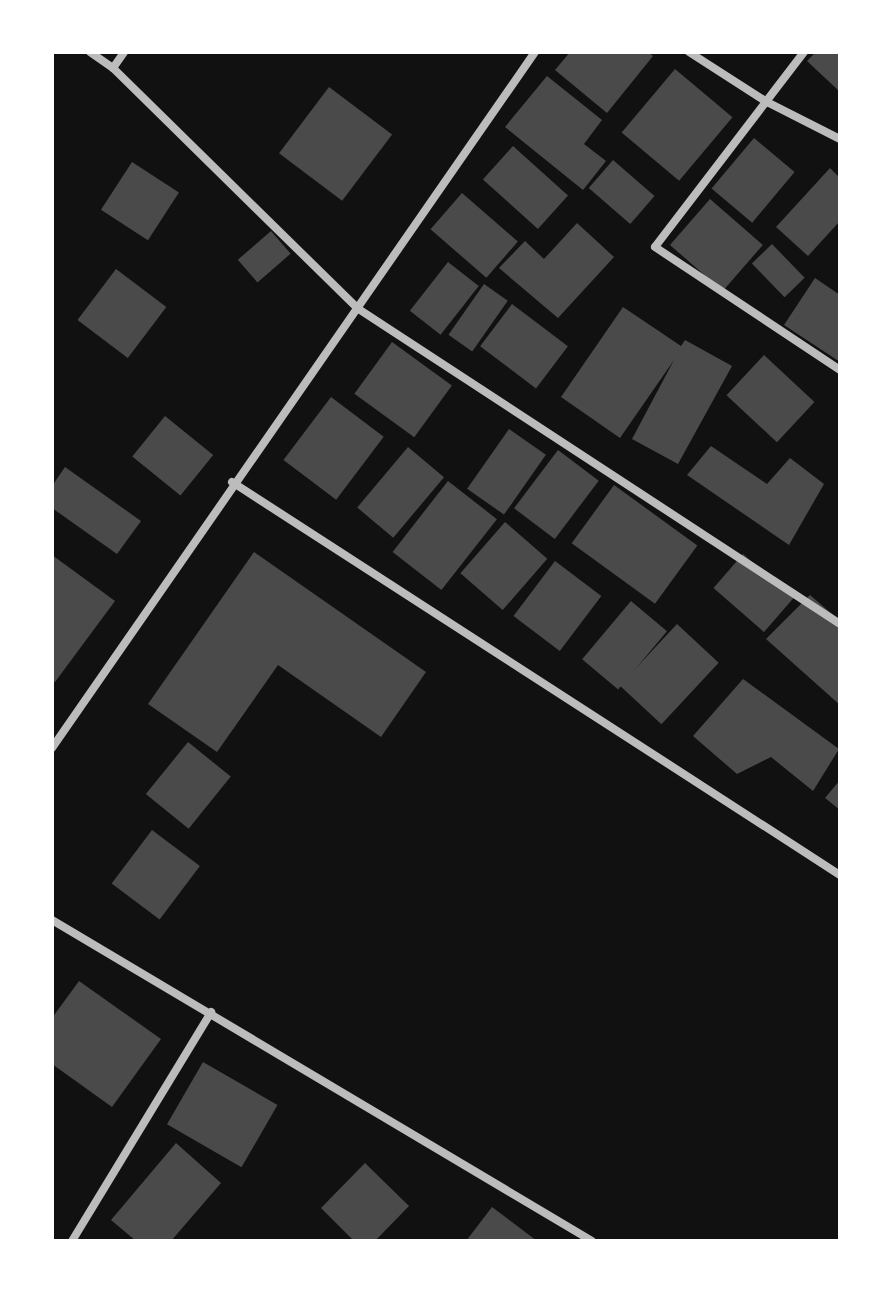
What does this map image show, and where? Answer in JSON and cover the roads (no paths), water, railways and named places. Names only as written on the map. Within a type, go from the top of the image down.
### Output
[{"type":"street","points":[[90,52],[113,68],[357,308],[840,624]]},
{"type":"street","points":[[113,68],[124,52]]},
{"type":"street","points":[[52,748],[232,482],[535,52]]},
{"type":"street","points":[[689,52],[767,102],[840,139]]},
{"type":"street","points":[[804,52],[655,247],[840,370]]},
{"type":"street","points":[[232,482],[840,875]]},
{"type":"street","points":[[52,920],[592,1241]]},
{"type":"street","points":[[72,1241],[211,1012]]}]
